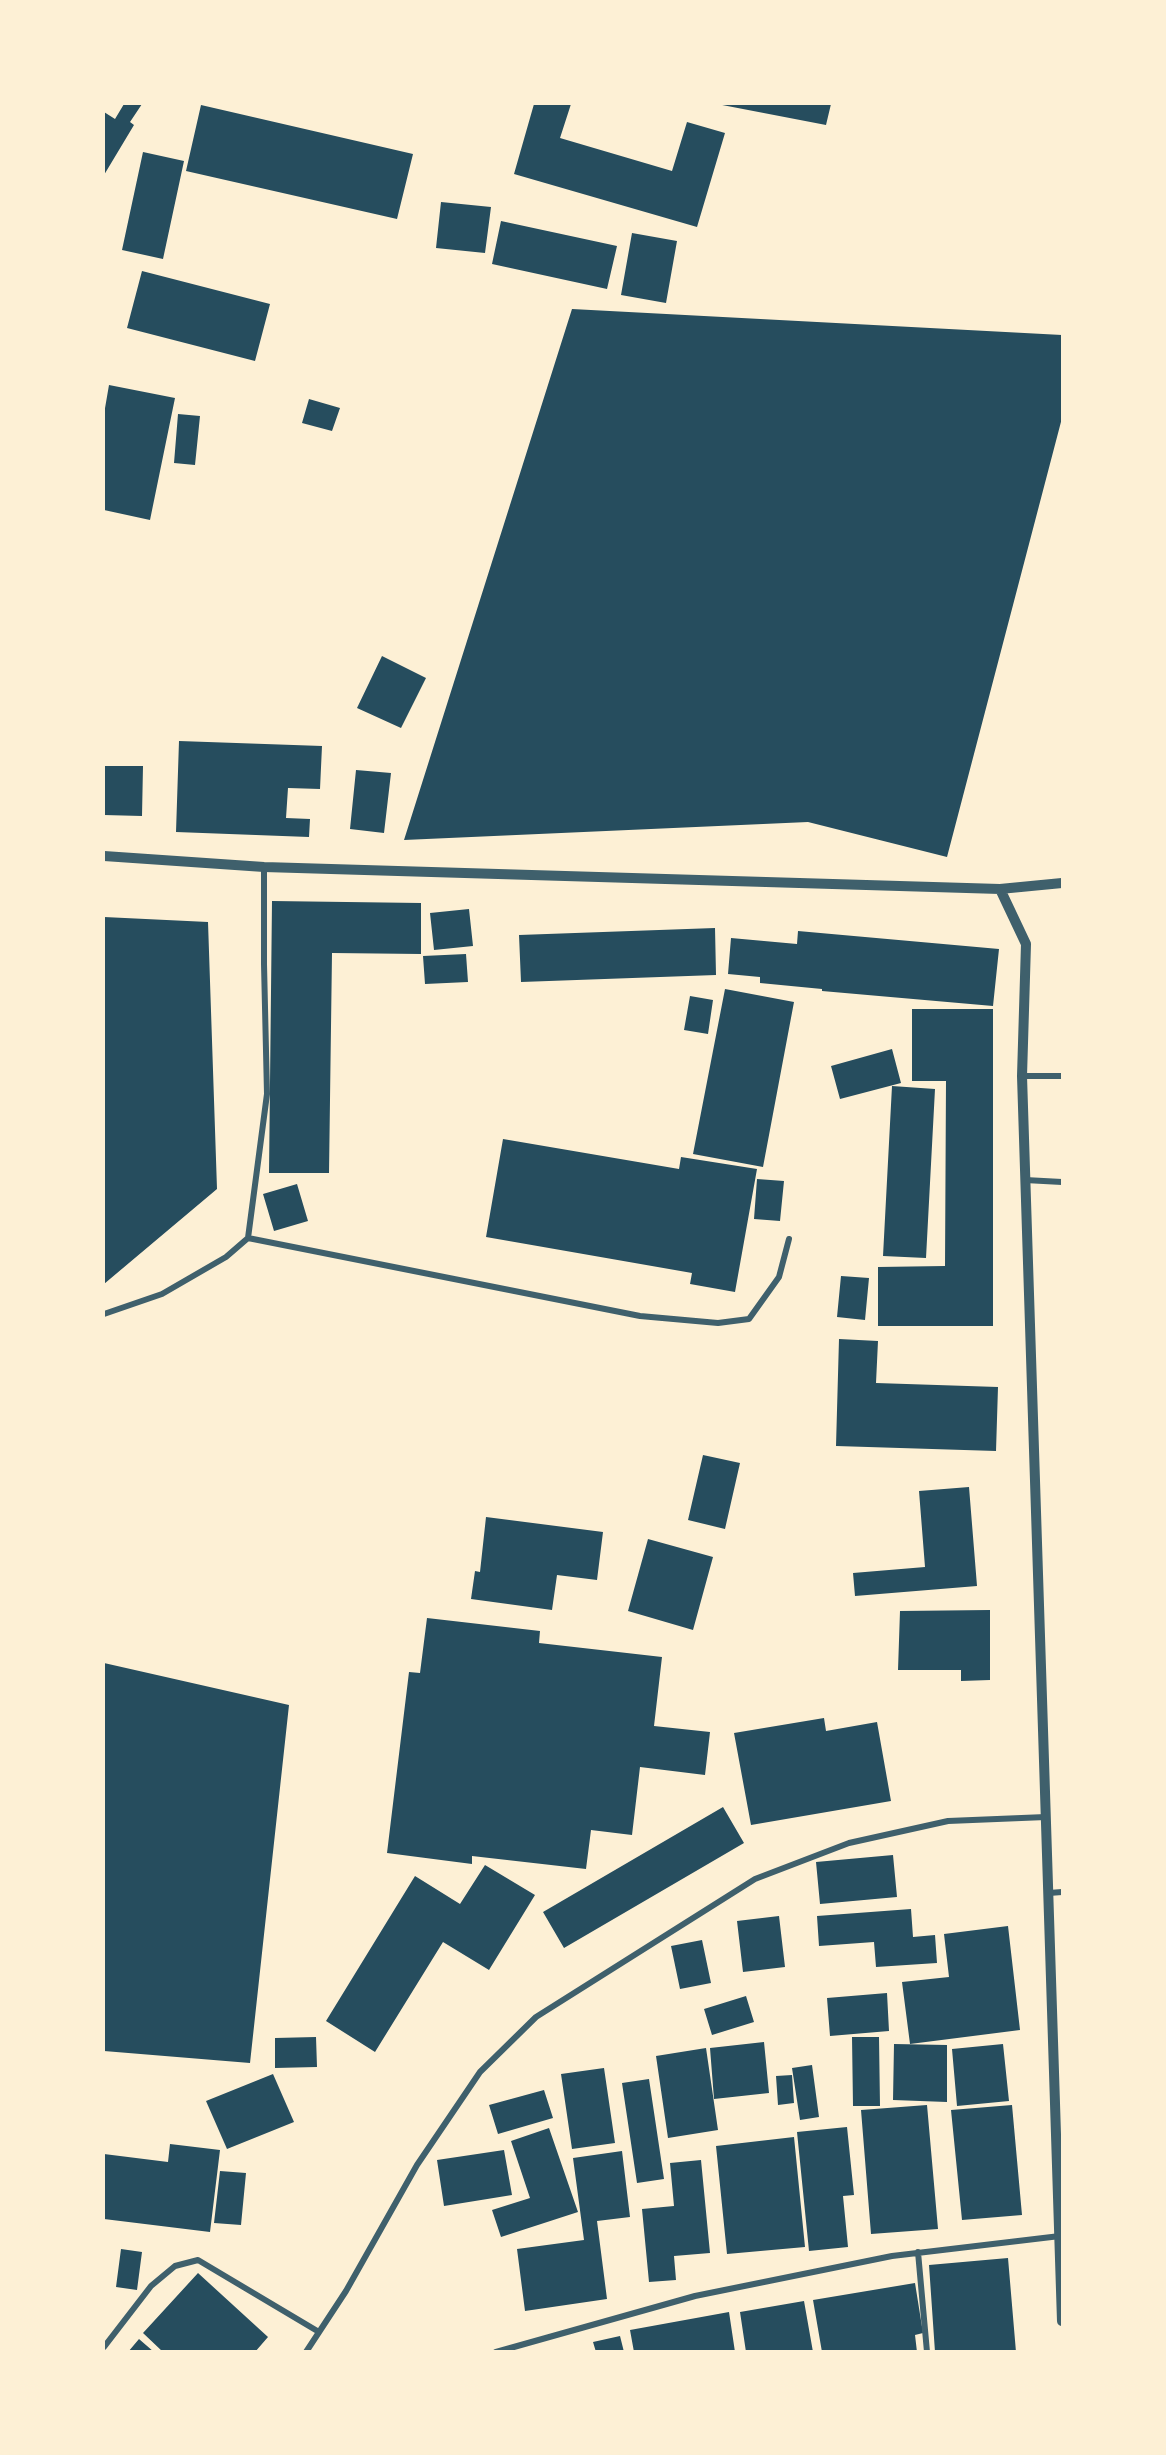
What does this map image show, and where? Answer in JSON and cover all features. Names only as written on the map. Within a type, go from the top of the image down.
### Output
[{"type":"street","points":[[104,856],[264,867],[1000,889],[1062,882]]},
{"type":"street","points":[[104,1314],[162,1294],[226,1257],[248,1238],[267,1095],[264,867]]},
{"type":"street","points":[[1000,889],[1026,944],[1022,1076],[1062,2321]]},
{"type":"street","points":[[1022,1076],[1062,1077]]},
{"type":"street","points":[[1025,1180],[1062,1182]]},
{"type":"street","points":[[248,1238],[640,1316],[718,1323],[749,1318],[779,1277],[789,1239]]},
{"type":"street","points":[[306,2352],[346,2291],[417,2165],[480,2072],[536,2018],[755,1879],[849,1843],[948,1821],[1046,1816]]},
{"type":"street","points":[[1049,1893],[1062,1892]]},
{"type":"street","points":[[496,2352],[695,2296],[918,2253],[1060,2236]]},
{"type":"street","points":[[918,2253],[927,2352]]},
{"type":"street","points":[[104,2347],[150,2286],[175,2266],[198,2260],[319,2332]]},
{"type":"building","points":[[124,104],[142,104],[130,122],[134,125],[104,175],[104,112],[115,119]]},
{"type":"building","points":[[534,104],[571,104],[560,138],[672,171],[687,122],[725,133],[697,227],[514,174]]},
{"type":"building","points":[[717,104],[831,104],[826,125]]},
{"type":"building","points":[[201,105],[413,154],[397,219],[186,171]]},
{"type":"building","points":[[143,152],[184,161],[163,259],[122,250]]},
{"type":"building","points":[[441,202],[491,207],[485,253],[436,248]]},
{"type":"building","points":[[501,221],[617,246],[607,289],[492,264]]},
{"type":"building","points":[[632,233],[677,241],[666,303],[621,295]]},
{"type":"building","points":[[142,271],[270,304],[255,361],[127,328]]},
{"type":"building","points":[[572,309],[1062,335],[1062,418],[947,857],[808,822],[404,840]]},
{"type":"building","points":[[109,385],[175,398],[150,520],[104,510],[104,414]]},
{"type":"building","points":[[309,399],[340,408],[332,431],[302,423]]},
{"type":"building","points":[[178,414],[200,416],[195,465],[174,463]]},
{"type":"building","points":[[382,656],[426,678],[401,728],[357,708]]},
{"type":"building","points":[[179,741],[322,746],[320,789],[288,788],[286,818],[310,819],[309,837],[176,832]]},
{"type":"building","points":[[104,766],[143,766],[142,816],[104,815]]},
{"type":"building","points":[[356,770],[391,773],[384,833],[350,829]]},
{"type":"building","points":[[272,901],[421,903],[421,954],[332,953],[329,1173],[269,1173]]},
{"type":"building","points":[[469,909],[473,946],[434,950],[430,913]]},
{"type":"building","points":[[104,917],[208,922],[217,1189],[104,1284]]},
{"type":"building","points":[[715,928],[716,975],[521,982],[519,935]]},
{"type":"building","points":[[798,931],[999,949],[993,1006],[822,991],[822,989],[760,983],[760,977],[728,974],[731,938],[797,944]]},
{"type":"building","points":[[466,954],[468,982],[425,984],[423,956]]},
{"type":"building","points":[[725,989],[794,1002],[763,1167],[693,1154]]},
{"type":"building","points":[[690,996],[713,1000],[708,1034],[684,1030]]},
{"type":"building","points":[[912,1009],[993,1009],[993,1326],[878,1326],[878,1267],[945,1266],[946,1081],[912,1081]]},
{"type":"building","points":[[892,1049],[901,1083],[840,1099],[831,1066]]},
{"type":"building","points":[[892,1086],[935,1089],[926,1258],[883,1256]]},
{"type":"building","points":[[503,1139],[679,1169],[681,1157],[757,1169],[735,1292],[690,1284],[692,1273],[486,1237]]},
{"type":"building","points":[[757,1179],[784,1181],[780,1221],[754,1219]]},
{"type":"building","points":[[297,1184],[308,1221],[274,1231],[263,1194]]},
{"type":"building","points":[[841,1276],[869,1278],[865,1320],[837,1317]]},
{"type":"building","points":[[839,1339],[878,1341],[876,1383],[998,1387],[996,1451],[836,1446]]},
{"type":"building","points":[[703,1455],[740,1463],[725,1529],[688,1520]]},
{"type":"building","points":[[969,1487],[977,1586],[855,1596],[853,1573],[925,1567],[919,1491]]},
{"type":"building","points":[[486,1517],[603,1532],[597,1580],[557,1575],[552,1610],[471,1599],[475,1571],[480,1572]]},
{"type":"building","points":[[648,1539],[713,1557],[693,1630],[628,1611]]},
{"type":"building","points":[[990,1610],[990,1680],[961,1681],[961,1670],[898,1670],[900,1611]]},
{"type":"building","points":[[427,1618],[540,1631],[539,1643],[662,1657],[654,1726],[710,1732],[705,1775],[640,1767],[632,1835],[591,1830],[586,1869],[472,1856],[472,1864],[387,1853],[409,1672],[420,1673]]},
{"type":"building","points":[[104,1663],[289,1705],[250,2063],[104,2051]]},
{"type":"building","points":[[824,1718],[826,1731],[877,1722],[891,1801],[751,1825],[734,1733]]},
{"type":"building","points":[[723,1807],[744,1843],[564,1948],[543,1912]]},
{"type":"building","points":[[893,1855],[897,1897],[820,1904],[816,1862]]},
{"type":"building","points":[[485,1865],[535,1895],[489,1970],[443,1942],[375,2052],[326,2021],[415,1876],[460,1904]]},
{"type":"building","points":[[911,1909],[913,1937],[935,1935],[937,1963],[876,1967],[874,1942],[819,1946],[817,1916]]},
{"type":"building","points":[[779,1916],[785,1967],[743,1972],[737,1921]]},
{"type":"building","points":[[1008,1926],[1020,2030],[910,2044],[902,1982],[949,1977],[944,1934]]},
{"type":"building","points":[[702,1940],[711,1983],[680,1989],[671,1946]]},
{"type":"building","points":[[887,1993],[889,2031],[830,2036],[827,1998]]},
{"type":"building","points":[[746,1996],[754,2022],[712,2035],[704,2009]]},
{"type":"building","points":[[316,2037],[317,2067],[275,2068],[275,2038]]},
{"type":"building","points":[[852,2037],[879,2037],[880,2106],[853,2106]]},
{"type":"building","points":[[764,2042],[769,2093],[714,2099],[710,2048]]},
{"type":"building","points":[[894,2044],[947,2045],[947,2102],[893,2100]]},
{"type":"building","points":[[1003,2044],[1009,2101],[957,2106],[952,2049]]},
{"type":"building","points":[[706,2048],[718,2130],[668,2138],[656,2056]]},
{"type":"building","points":[[812,2065],[819,2117],[800,2120],[792,2068]]},
{"type":"building","points":[[604,2068],[615,2143],[572,2149],[561,2074]]},
{"type":"building","points":[[273,2074],[294,2122],[227,2149],[206,2101]]},
{"type":"building","points":[[792,2075],[794,2103],[778,2105],[776,2076]]},
{"type":"building","points":[[649,2079],[664,2179],[637,2183],[622,2083]]},
{"type":"building","points":[[544,2090],[553,2118],[498,2134],[489,2105]]},
{"type":"building","points":[[927,2105],[938,2229],[871,2234],[861,2110]]},
{"type":"building","points":[[1012,2105],[1022,2215],[962,2220],[951,2110]]},
{"type":"building","points":[[847,2127],[854,2195],[843,2196],[848,2247],[809,2251],[797,2132]]},
{"type":"building","points":[[549,2128],[578,2212],[501,2237],[492,2210],[530,2198],[511,2141]]},
{"type":"building","points":[[794,2137],[805,2247],[727,2254],[716,2146]]},
{"type":"building","points":[[170,2144],[220,2150],[210,2232],[104,2219],[104,2154],[168,2162]]},
{"type":"building","points":[[504,2150],[512,2195],[444,2206],[437,2160]]},
{"type":"building","points":[[622,2151],[630,2217],[597,2221],[607,2299],[525,2311],[517,2249],[584,2240],[573,2158]]},
{"type":"building","points":[[701,2160],[710,2253],[674,2256],[676,2280],[649,2282],[642,2209],[674,2206],[670,2163]]},
{"type":"building","points":[[220,2171],[246,2173],[241,2225],[214,2223]]},
{"type":"building","points":[[121,2249],[142,2252],[137,2290],[116,2287]]},
{"type":"building","points":[[1008,2258],[1016,2352],[935,2352],[929,2265]]},
{"type":"building","points":[[198,2273],[268,2337],[255,2352],[163,2352],[143,2333]]},
{"type":"building","points":[[915,2283],[923,2333],[915,2335],[917,2352],[822,2352],[813,2300]]},
{"type":"building","points":[[804,2301],[813,2352],[746,2352],[740,2312]]},
{"type":"building","points":[[729,2312],[735,2352],[634,2352],[630,2330]]},
{"type":"building","points":[[620,2336],[624,2352],[596,2352],[593,2342]]},
{"type":"building","points":[[139,2339],[154,2352],[128,2352]]}]
